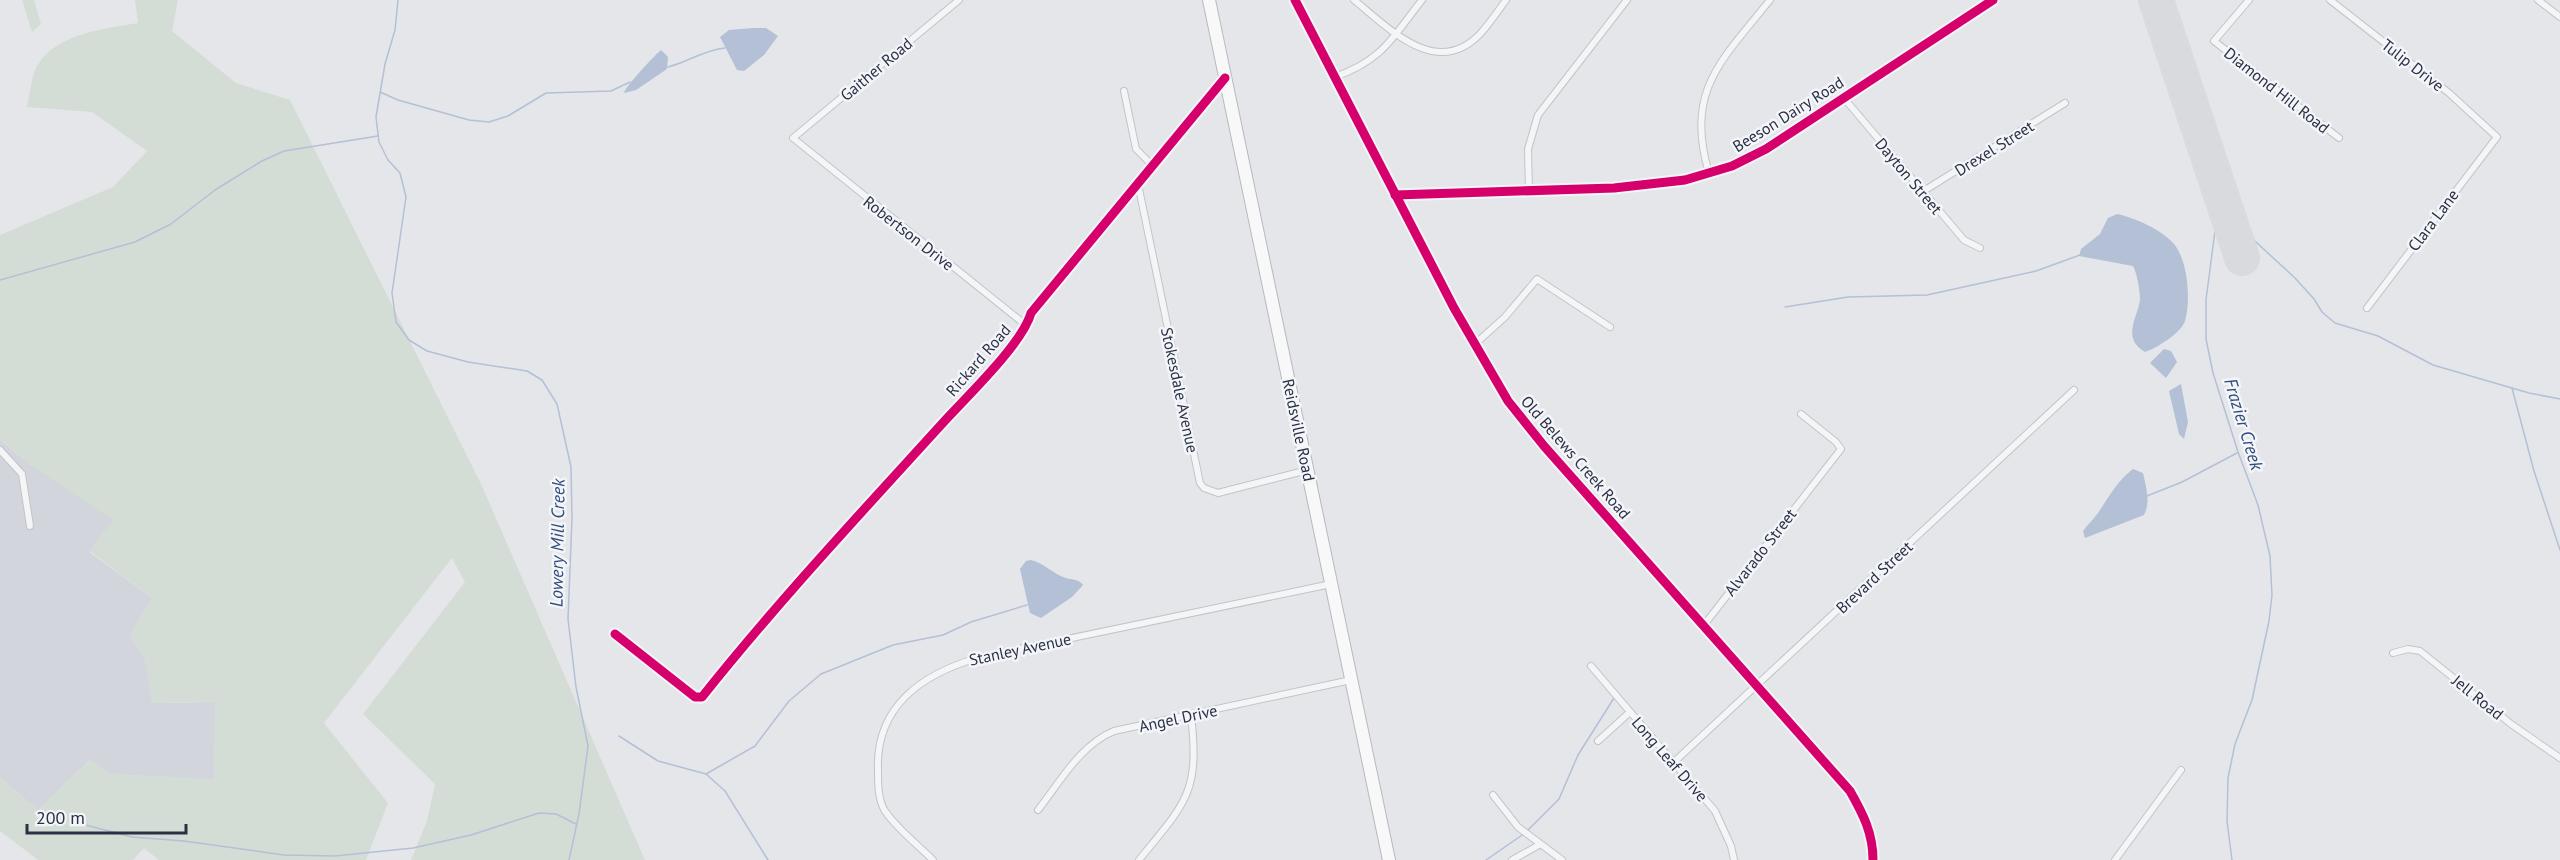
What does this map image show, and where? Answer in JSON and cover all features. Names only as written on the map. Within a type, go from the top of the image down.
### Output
[{"type":"highway","name":"Reidsville Road","points":[[1209,0],[1389,860]]},
{"type":"street","name":"Gaither Road","points":[[793,138],[959,0]]},
{"type":"street","name":"Old Belews Creek Road","points":[[1295,0],[1395,195],[1508,401],[1544,446],[1850,791],[1867,820],[1873,843],[1873,860]]},
{"type":"street","points":[[1354,0],[1396,34],[1425,51],[1448,52],[1462,47],[1480,34],[1506,0]]},
{"type":"street","points":[[1335,77],[1373,60],[1422,0]]},
{"type":"street","points":[[1529,191],[1528,149],[1538,115],[1627,0]]},
{"type":"street","points":[[1709,173],[1700,144],[1700,117],[1705,92],[1718,65],[1770,0]]},
{"type":"street","name":"Beeson Dairy Road","points":[[1395,195],[1614,188],[1685,180],[1732,166],[1767,148],[1993,0]]},
{"type":"street","name":"Diamond Hill Road","points":[[2249,0],[2214,41],[2339,138]]},
{"type":"street","name":"Tulip Drive","points":[[2330,0],[2449,93],[2494,134]]},
{"type":"street","points":[[2538,0],[2560,17]]},
{"type":"street","name":"Rickard Road","points":[[615,634],[695,697],[702,697],[762,624],[984,377],[1027,326],[1030,313],[1225,78]]},
{"type":"street","points":[[1124,91],[1136,149],[1153,166]]},
{"type":"street","name":"Dayton Street","points":[[1843,97],[1964,240],[1980,248]]},
{"type":"street","name":"Drexel Street","points":[[1922,192],[2065,103]]},
{"type":"street","name":"Clara Lane","points":[[2367,308],[2497,137],[2494,134]]},
{"type":"street","name":"Robertson Drive","points":[[793,138],[1027,326]]},
{"type":"street","name":"Stokesdale Avenue","points":[[1138,184],[1200,483],[1204,488],[1218,493],[1308,470]]},
{"type":"street","points":[[1475,344],[1505,317],[1537,279],[1610,327]]},
{"type":"street","name":"Brevard Street","points":[[1673,763],[2074,390]]},
{"type":"street","name":"Alvarado Street","points":[[1704,625],[1815,479],[1841,449],[1836,442],[1800,414]]},
{"type":"street","points":[[0,450],[22,474],[30,526]]},
{"type":"street","name":"Stanley Avenue","points":[[933,860],[885,811],[879,792],[878,747],[891,713],[907,694],[955,664],[981,657],[1332,584]]},
{"type":"street","name":"Jell Road","points":[[2393,653],[2408,649],[2420,651],[2511,724],[2560,758]]},
{"type":"street","name":"Long Leaf Drive","points":[[1592,666],[1715,811],[1731,846],[1734,860]]},
{"type":"street","name":"Angel Drive","points":[[1038,810],[1089,745],[1101,736],[1114,731],[1352,680]]},
{"type":"street","points":[[1598,741],[1630,712]]},
{"type":"street","points":[[1139,860],[1180,810],[1188,793],[1195,753],[1191,716]]},
{"type":"street","points":[[2115,860],[2181,770]]},
{"type":"street","points":[[1493,795],[1512,821],[1562,860]]},
{"type":"street","points":[[1512,860],[1539,844]]},
{"type":"shaded area","points":[[22,0],[34,0],[41,24],[32,32]]},
{"type":"shaded area","points":[[135,0],[178,0],[172,31],[236,83],[290,100],[482,486],[645,860],[411,860],[427,821],[435,784],[363,714],[465,582],[452,558],[324,723],[388,803],[366,860],[159,860],[144,848],[133,860],[38,860],[0,831],[0,778],[38,810],[90,760],[110,774],[214,779],[215,702],[152,703],[145,659],[130,635],[152,598],[89,551],[113,520],[30,464],[0,440],[0,235],[113,187],[147,151],[92,112],[27,107],[33,75],[45,55],[68,39],[138,23]]},
{"type":"shaded area","points":[[0,440],[30,464],[114,520],[89,552],[152,598],[130,635],[145,659],[153,703],[216,702],[214,780],[110,774],[90,760],[38,810],[0,778]]},
{"type":"water","points":[[766,28],[778,36],[764,55],[744,71],[737,70],[720,37],[729,30]]},
{"type":"water","points":[[661,50],[668,57],[667,69],[636,90],[624,93],[646,65]]},
{"type":"water","points":[[2117,214],[2147,225],[2169,239],[2179,251],[2185,270],[2188,302],[2183,326],[2168,340],[2145,352],[2138,346],[2132,333],[2140,299],[2133,266],[2079,256],[2081,249],[2100,234],[2108,218]]},
{"type":"water","points":[[2164,349],[2171,351],[2177,362],[2166,378],[2150,363]]},
{"type":"water","points":[[2181,384],[2188,422],[2184,439],[2179,434],[2169,391]]},
{"type":"water","points":[[2133,469],[2143,473],[2148,500],[2144,515],[2085,538],[2083,531],[2118,484]]},
{"type":"water","points":[[1031,560],[1083,585],[1072,597],[1041,618],[1030,613],[1020,569],[1026,561]]},
{"type":"waterway","name":"Lowery Mill Creek","points":[[398,0],[395,30],[385,64],[376,117],[379,142],[388,160],[400,173],[406,197],[392,293],[396,322],[409,340],[427,351],[468,362],[527,371],[542,380],[557,404],[571,467],[572,518],[568,619],[576,687],[588,746],[579,814],[569,860]]},
{"type":"waterway","name":"Frazier Creek","points":[[2154,0],[2184,62],[2199,106],[2214,167],[2218,208],[2206,300],[2206,339],[2213,373],[2238,452],[2258,505],[2270,556],[2272,595],[2269,621],[2252,700],[2235,744],[2228,778],[2227,821],[2232,860]]},
{"type":"waterway","points":[[668,67],[710,51],[725,48]]},
{"type":"waterway","points":[[380,92],[398,100],[469,120],[489,122],[508,116],[546,93],[611,91],[630,82]]},
{"type":"waterway","points":[[0,280],[135,242],[171,224],[215,190],[262,161],[284,151],[378,136]]},
{"type":"waterway","points":[[2219,208],[2295,278],[2314,299],[2322,312],[2335,323],[2378,336],[2433,365],[2529,393],[2560,399]]},
{"type":"waterway","points":[[1785,307],[1848,297],[1927,295],[2036,271],[2080,255]]},
{"type":"waterway","points":[[2512,388],[2534,471],[2560,550]]},
{"type":"waterway","points":[[2147,496],[2182,482],[2237,453]]},
{"type":"waterway","points":[[706,774],[755,746],[789,701],[821,674],[893,645],[943,635],[971,622],[1027,605]]},
{"type":"waterway","points":[[1528,830],[1559,799],[1578,755],[1614,698]]},
{"type":"waterway","name":"Lowery Mill Creek","points":[[619,736],[658,761],[706,774],[725,791],[768,860]]},
{"type":"waterway","points":[[70,821],[132,837],[184,841],[284,855],[335,856],[413,848],[471,835],[539,813],[556,814],[576,824]]},
{"type":"waterway","points":[[1486,860],[1525,833]]},
{"type":"runway","points":[[2156,0],[2242,258]]},
{"type":"cycle path","points":[[1295,0],[1454,308],[1508,401],[1544,446],[1850,791],[1866,824],[1873,850],[1873,860]]},
{"type":"cycle path","points":[[1395,195],[1614,188],[1685,180],[1732,166],[1766,149],[1993,0]]},
{"type":"cycle path","points":[[615,634],[695,697],[702,697],[819,560],[991,372],[1016,340],[1031,313],[1225,78]]}]
